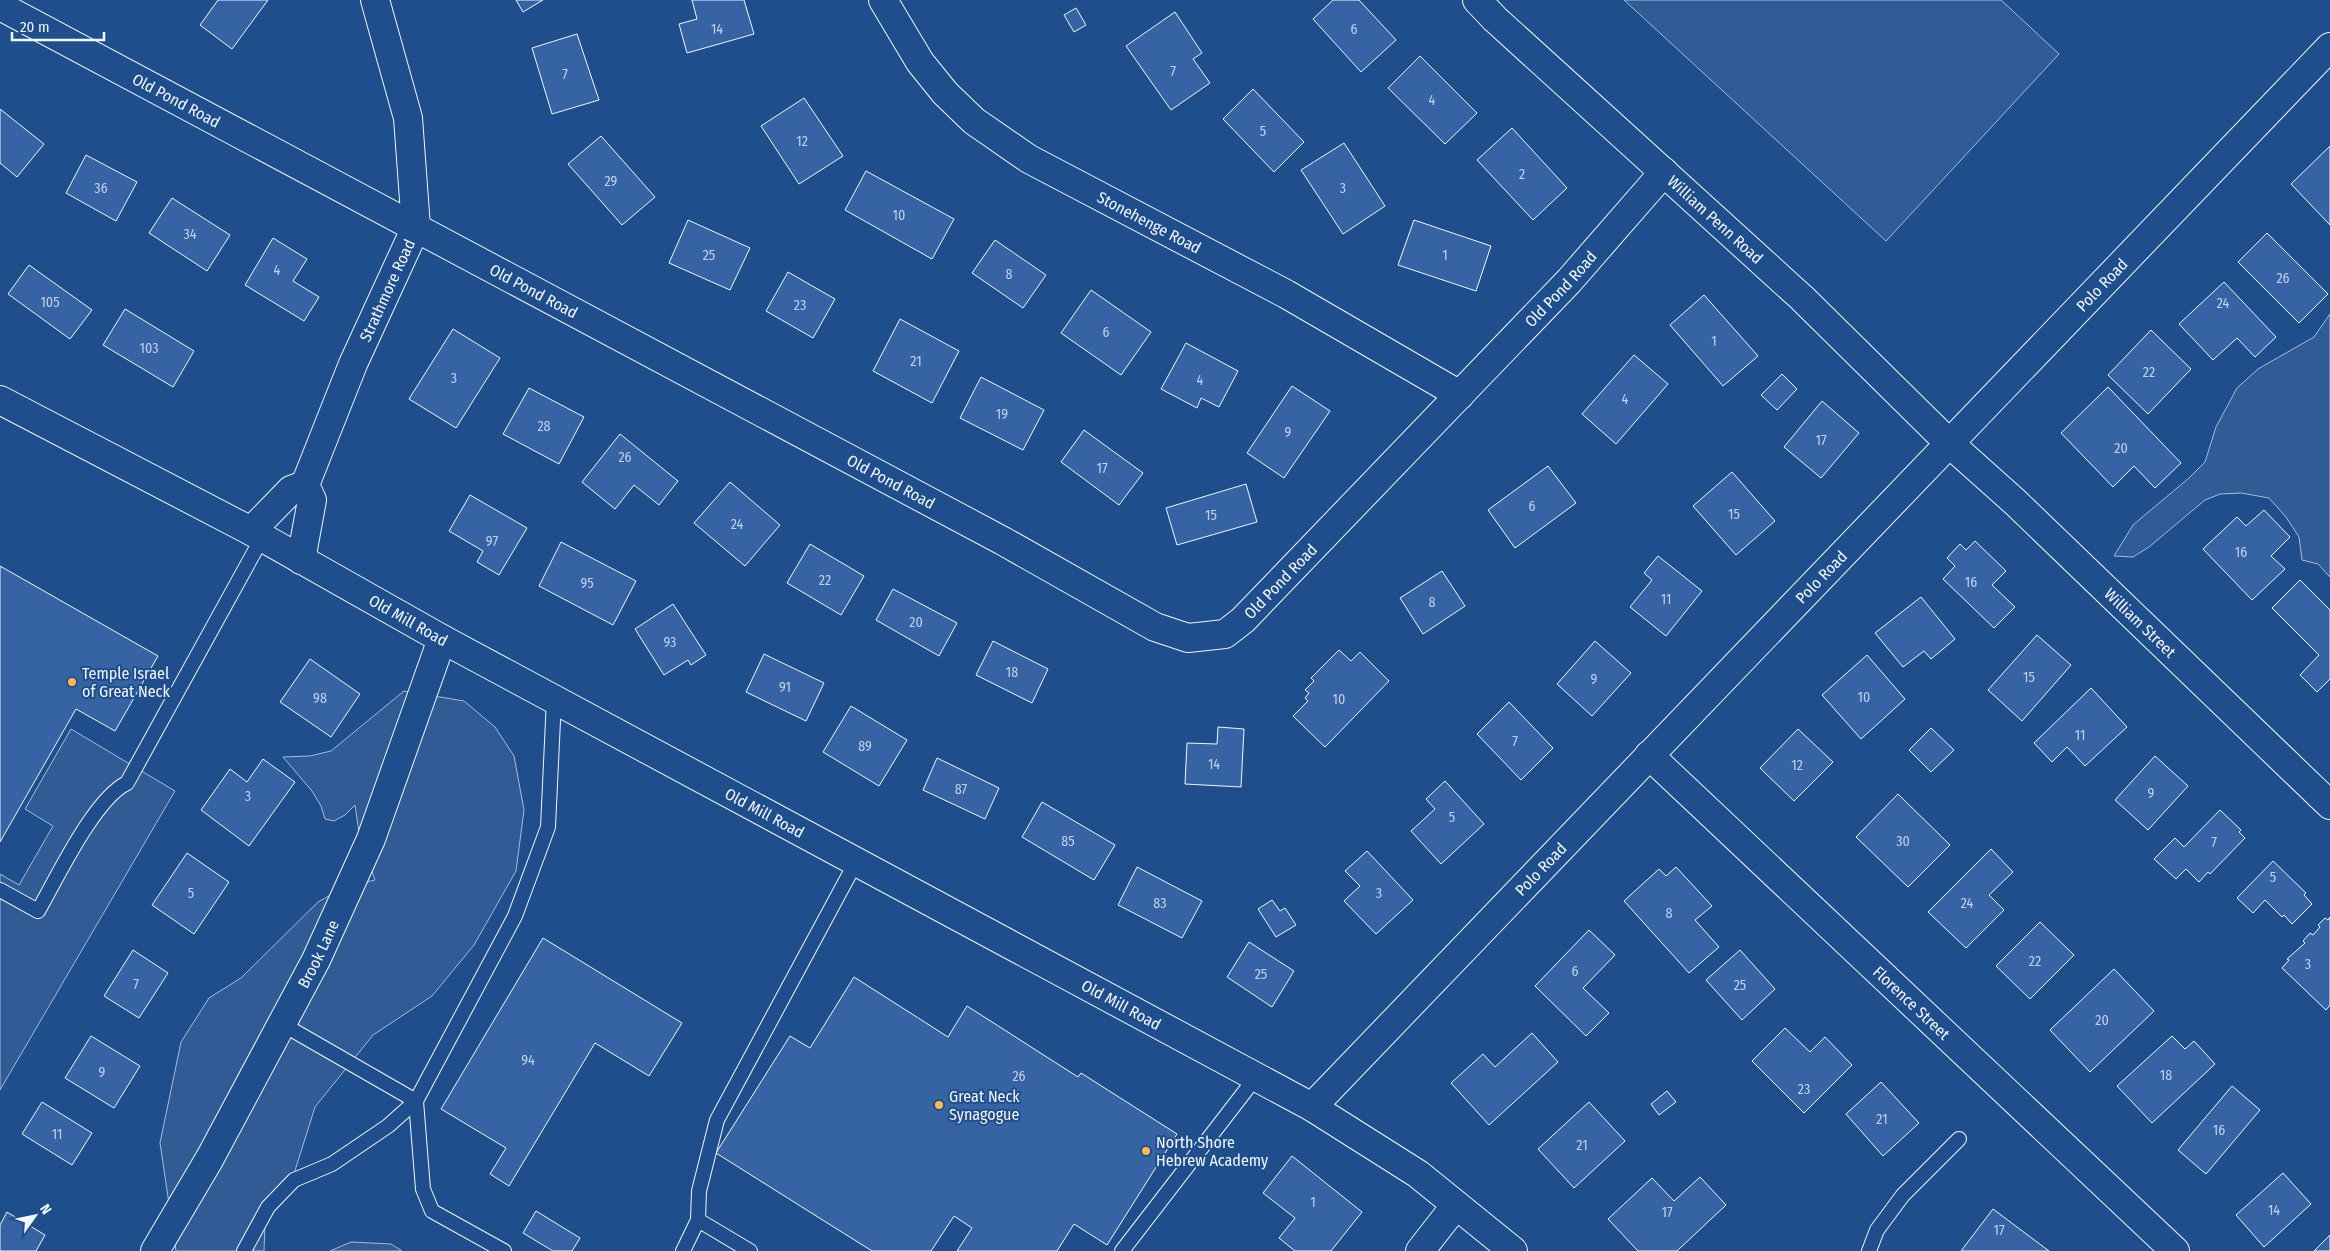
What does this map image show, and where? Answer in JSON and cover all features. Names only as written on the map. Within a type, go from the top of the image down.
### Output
[{"type":"street","name":"Strathmore Road","points":[[306,485],[353,364],[416,227],[408,118],[375,0]]},
{"type":"street","name":"Stonehenge Road","points":[[883,0],[920,62],[945,93],[974,121],[1029,159],[1286,294],[1460,395]]},
{"type":"street","name":"William Penn Road","points":[[1477,0],[1495,19],[1802,298],[1949,443]]},
{"type":"street","name":"Old Pond Road","points":[[0,6],[995,536],[1156,627],[1188,638],[1225,634],[1243,620],[1569,282],[1664,172]]},
{"type":"street","name":"Polo Road","points":[[1312,1107],[2330,47]]},
{"type":"street","name":"Old Mill Road","points":[[0,400],[256,534],[442,639],[1312,1107],[1418,1174],[1513,1251]]},
{"type":"street","name":"William Street","points":[[1949,443],[2015,502],[2330,805]]},
{"type":"street","points":[[256,534],[291,490],[306,485],[312,500],[301,560]]},
{"type":"street","name":"Brook Lane","points":[[155,1251],[210,1158],[316,960],[372,838],[442,639]]},
{"type":"street","name":"Florence Street","points":[[1649,755],[2175,1251]]},
{"type":"street","points":[[1420,1251],[1456,1205]]},
{"type":"lane","points":[[0,890],[38,911],[91,820],[116,789],[127,784],[256,534]]},
{"type":"lane","points":[[244,1251],[268,1207],[294,1180],[332,1164],[388,1126],[416,1101],[515,916],[548,827],[554,699]]},
{"type":"lane","points":[[683,1251],[698,1220],[699,1191],[717,1120],[856,862]]},
{"type":"lane","points":[[282,1024],[416,1101]]},
{"type":"lane","points":[[1122,1251],[1256,1077]]},
{"type":"lane","points":[[416,1101],[423,1189],[432,1211],[504,1251]]},
{"type":"lane","points":[[1869,1251],[1877,1230],[1903,1195],[1959,1139]]},
{"type":"lane","points":[[698,1220],[750,1251]]},
{"type":"shaded area","points":[[1624,0],[2001,0],[2059,54],[1886,241]]},
{"type":"shaded area","points":[[2330,314],[2330,577],[2318,564],[2302,560],[2299,537],[2286,517],[2269,498],[2241,493],[2220,494],[2205,500],[2149,547],[2133,557],[2114,556],[2133,525],[2189,478],[2205,462],[2216,427],[2237,388],[2258,369],[2314,337]]},
{"type":"shaded area","points":[[404,691],[464,701],[495,727],[514,756],[524,810],[516,871],[474,945],[432,996],[373,1035],[315,1107],[292,1180],[265,1223],[264,1251],[176,1251],[160,1143],[181,1042],[209,998],[241,978],[318,902],[345,887],[375,880],[360,839],[355,805],[345,815],[334,821],[325,819],[321,806],[312,791],[283,757],[310,756],[331,751]]},
{"type":"shaded area","points":[[71,729],[175,791],[0,1090],[0,874],[19,885],[53,826],[25,809]]},
{"type":"shaded area","points":[[351,1242],[391,1244],[402,1251],[330,1251]]},
{"type":"building","points":[[218,0],[268,0],[232,49],[200,25]]},
{"type":"building","points":[[516,0],[543,0],[523,12]]},
{"type":"building","points":[[692,0],[744,0],[754,34],[687,53],[679,24],[697,19]]},
{"type":"building","points":[[1333,0],[1359,0],[1396,40],[1361,72],[1313,19]]},
{"type":"building","points":[[1076,8],[1086,25],[1074,32],[1064,15]]},
{"type":"building","points":[[1175,12],[1202,53],[1193,59],[1210,83],[1171,110],[1126,46]]},
{"type":"building","points":[[577,34],[599,100],[552,114],[532,48]]},
{"type":"building","points":[[1420,56],[1477,113],[1445,144],[1388,88]]},
{"type":"building","points":[[1253,89],[1304,142],[1274,172],[1223,119]]},
{"type":"building","points":[[804,98],[843,156],[799,184],[761,126]]},
{"type":"building","points":[[0,109],[44,144],[17,177],[0,163]]},
{"type":"building","points":[[1512,128],[1567,188],[1533,220],[1477,160]]},
{"type":"building","points":[[601,136],[655,197],[622,225],[568,164]]},
{"type":"building","points":[[1344,143],[1385,206],[1343,234],[1301,170]]},
{"type":"building","points":[[2330,146],[2330,225],[2291,184]]},
{"type":"building","points":[[86,155],[137,182],[116,221],[66,193]]},
{"type":"building","points":[[866,171],[954,219],[932,259],[845,210]]},
{"type":"building","points":[[172,198],[230,235],[207,271],[149,233]]},
{"type":"building","points":[[688,220],[750,248],[730,290],[669,263]]},
{"type":"building","points":[[1414,220],[1491,246],[1476,291],[1398,265]]},
{"type":"building","points":[[2267,233],[2328,294],[2299,323],[2238,262]]},
{"type":"building","points":[[273,238],[307,259],[293,281],[319,297],[304,321],[245,285]]},
{"type":"building","points":[[995,240],[1046,275],[1023,308],[972,273]]},
{"type":"building","points":[[29,265],[92,310],[70,339],[8,294]]},
{"type":"building","points":[[788,272],[835,299],[813,338],[766,311]]},
{"type":"building","points":[[2224,282],[2276,337],[2255,357],[2237,338],[2213,360],[2179,324]]},
{"type":"building","points":[[1091,290],[1151,332],[1121,375],[1061,333]]},
{"type":"building","points":[[1704,295],[1758,356],[1723,386],[1670,325]]},
{"type":"building","points":[[125,309],[194,351],[173,387],[103,345]]},
{"type":"building","points":[[900,319],[959,351],[932,403],[873,371]]},
{"type":"building","points":[[453,329],[500,358],[456,428],[409,399]]},
{"type":"building","points":[[2151,330],[2191,369],[2148,414],[2108,375]]},
{"type":"building","points":[[1186,343],[1238,371],[1219,407],[1201,398],[1197,408],[1161,389]]},
{"type":"building","points":[[1634,355],[1668,384],[1616,444],[1582,414]]},
{"type":"building","points":[[1782,374],[1797,389],[1777,410],[1761,395]]},
{"type":"building","points":[[981,377],[1044,410],[1023,450],[960,418]]},
{"type":"building","points":[[1292,386],[1330,411],[1284,478],[1247,453]]},
{"type":"building","points":[[2108,387],[2181,463],[2155,488],[2134,466],[2113,487],[2061,433]]},
{"type":"building","points":[[529,388],[584,417],[559,464],[503,434]]},
{"type":"building","points":[[1822,401],[1859,433],[1821,478],[1784,447]]},
{"type":"building","points":[[1084,430],[1143,473],[1119,505],[1061,462]]},
{"type":"building","points":[[620,434],[678,481],[659,505],[634,485],[615,509],[582,482]]},
{"type":"building","points":[[1548,466],[1576,503],[1515,548],[1488,510]]},
{"type":"building","points":[[1732,472],[1775,521],[1736,555],[1693,506]]},
{"type":"building","points":[[730,482],[780,525],[745,566],[694,523]]},
{"type":"building","points":[[1246,484],[1257,522],[1177,545],[1166,508]]},
{"type":"building","points":[[470,495],[527,528],[499,575],[477,562],[483,551],[449,531]]},
{"type":"building","points":[[2264,510],[2290,537],[2271,556],[2285,569],[2252,600],[2203,549],[2237,517],[2246,526]]},
{"type":"building","points":[[1975,541],[2006,571],[1992,585],[2015,607],[1994,628],[1943,579],[1955,566],[1947,558],[1960,544],[1966,550]]},
{"type":"building","points":[[561,542],[636,581],[613,625],[539,586]]},
{"type":"building","points":[[810,544],[864,576],[841,615],[787,583]]},
{"type":"building","points":[[1658,556],[1702,591],[1666,636],[1630,607],[1652,580],[1644,573]]},
{"type":"building","name":"Temple Israel of Great Neck","points":[[0,566],[158,656],[115,731],[76,709],[0,842]]},
{"type":"building","points":[[1442,571],[1465,606],[1423,634],[1400,598]]},
{"type":"building","points":[[2300,580],[2330,610],[2330,679],[2317,692],[2300,675],[2319,655],[2272,608]]},
{"type":"building","points":[[893,589],[957,623],[939,656],[876,620]]},
{"type":"building","points":[[1921,597],[1955,639],[1931,659],[1924,651],[1903,667],[1875,633]]},
{"type":"building","points":[[673,604],[706,655],[691,665],[688,660],[664,675],[635,629]]},
{"type":"building","points":[[2037,635],[2071,665],[2022,721],[1988,690]]},
{"type":"building","points":[[993,641],[1048,669],[1032,703],[976,675]]},
{"type":"building","points":[[1595,641],[1631,673],[1592,716],[1557,684]]},
{"type":"building","points":[[1339,650],[1351,661],[1360,652],[1389,681],[1325,747],[1293,716],[1308,701],[1305,698],[1309,693],[1305,690],[1314,681],[1311,678]]},
{"type":"building","points":[[764,654],[824,683],[806,721],[746,692]]},
{"type":"building","points":[[1867,655],[1905,699],[1861,739],[1822,695]]},
{"type":"building","points":[[310,659],[360,694],[331,737],[280,702]]},
{"type":"building","points":[[2091,688],[2127,727],[2085,766],[2067,747],[2052,762],[2034,743]]},
{"type":"building","points":[[1509,702],[1553,748],[1521,780],[1477,734]]},
{"type":"building","points":[[851,706],[907,740],[879,786],[823,752]]},
{"type":"building","points":[[1218,727],[1244,729],[1241,787],[1185,784],[1187,743],[1217,744]]},
{"type":"building","points":[[1931,728],[1954,750],[1931,772],[1909,750]]},
{"type":"building","points":[[1798,729],[1833,762],[1794,801],[1760,768]]},
{"type":"building","points":[[2155,756],[2188,786],[2148,830],[2115,800]]},
{"type":"building","points":[[937,758],[999,788],[985,819],[923,790]]},
{"type":"building","points":[[263,759],[295,782],[249,846],[201,810],[230,769],[247,782]]},
{"type":"building","points":[[1445,781],[1484,824],[1441,864],[1411,831],[1435,809],[1426,799]]},
{"type":"building","points":[[1898,794],[1950,845],[1908,887],[1856,837]]},
{"type":"building","points":[[1042,802],[1115,845],[1094,880],[1022,837]]},
{"type":"building","points":[[2220,810],[2241,830],[2239,832],[2245,838],[2210,874],[2208,872],[2199,882],[2186,869],[2176,879],[2154,859],[2175,838],[2184,847]]},
{"type":"building","points":[[1991,849],[2013,872],[1989,895],[2004,910],[1966,948],[1928,912]]},
{"type":"building","points":[[1367,851],[1413,900],[1376,934],[1344,901],[1360,886],[1345,871]]},
{"type":"building","points":[[187,853],[229,882],[194,934],[152,905]]},
{"type":"building","points":[[2273,861],[2306,893],[2304,895],[2312,904],[2292,924],[2265,900],[2253,913],[2237,898]]},
{"type":"building","points":[[1137,867],[1202,901],[1182,938],[1118,905]]},
{"type":"building","points":[[1676,867],[1712,906],[1695,920],[1719,947],[1689,973],[1624,901],[1659,869],[1666,876]]},
{"type":"building","points":[[1272,900],[1280,911],[1285,908],[1296,925],[1276,937],[1258,909]]},
{"type":"building","points":[[2330,917],[2330,1005],[2326,1010],[2282,968],[2289,960],[2287,959],[2305,943],[2303,941],[2310,933],[2313,935],[2320,927],[2318,925],[2325,918],[2328,920]]},
{"type":"building","points":[[2040,922],[2074,955],[2030,999],[1996,966]]},
{"type":"building","points":[[1589,930],[1615,955],[1583,988],[1609,1013],[1586,1036],[1535,986]]},
{"type":"building","points":[[543,938],[682,1023],[649,1076],[595,1043],[509,1186],[490,1174],[506,1148],[441,1109]]},
{"type":"building","points":[[1249,942],[1294,971],[1272,1007],[1227,977]]},
{"type":"building","points":[[133,950],[168,973],[139,1018],[104,996]]},
{"type":"building","points":[[1740,950],[1775,989],[1742,1020],[1706,980]]},
{"type":"building","points":[[2114,969],[2154,1011],[2090,1072],[2050,1030]]},
{"type":"building","name":"Great Neck Synagogue","points":[[854,977],[948,1037],[967,1006],[1078,1077],[1081,1073],[1177,1134],[1107,1245],[1074,1224],[1057,1251],[957,1251],[972,1228],[954,1216],[931,1251],[872,1251],[716,1153],[790,1036],[810,1048]]},
{"type":"building","points":[[1785,1028],[1810,1052],[1825,1037],[1852,1065],[1804,1113],[1752,1061]]},
{"type":"building","points":[[1532,1033],[1558,1062],[1489,1125],[1451,1083],[1483,1054],[1495,1067]]},
{"type":"building","points":[[91,1036],[140,1066],[114,1108],[65,1078]]},
{"type":"building","points":[[2172,1036],[2185,1049],[2194,1041],[2215,1064],[2152,1123],[2117,1086]]},
{"type":"building","points":[[1881,1082],[1919,1123],[1883,1156],[1846,1114]]},
{"type":"building","points":[[2232,1086],[2260,1110],[2206,1174],[2178,1150]]},
{"type":"building","points":[[1667,1091],[1676,1102],[1659,1115],[1651,1104]]},
{"type":"building","points":[[42,1102],[92,1133],[72,1165],[22,1134]]},
{"type":"building","points":[[1589,1102],[1625,1141],[1574,1188],[1538,1149]]},
{"type":"building","points":[[1292,1156],[1362,1212],[1331,1251],[1295,1251],[1279,1238],[1295,1218],[1263,1193]]},
{"type":"building","points":[[2283,1173],[2311,1204],[2264,1247],[2236,1215]]},
{"type":"building","points":[[1700,1177],[1726,1205],[1677,1251],[1638,1251],[1608,1219],[1652,1178],[1674,1201]]},
{"type":"building","points":[[1993,1209],[2049,1251],[1961,1251]]},
{"type":"building","points":[[536,1211],[580,1238],[572,1251],[553,1251],[523,1233]]},
{"type":"building","points":[[7,1212],[45,1235],[36,1251],[0,1251],[0,1225]]},
{"type":"building","points":[[2330,1235],[2330,1251],[2314,1251]]},
{"type":"place","name":"Temple Israel of Great Neck","points":[[72,682]]},
{"type":"place","name":"Great Neck Synagogue","points":[[939,1105]]},
{"type":"place","name":"North Shore Hebrew Academy","points":[[1146,1151]]}]
